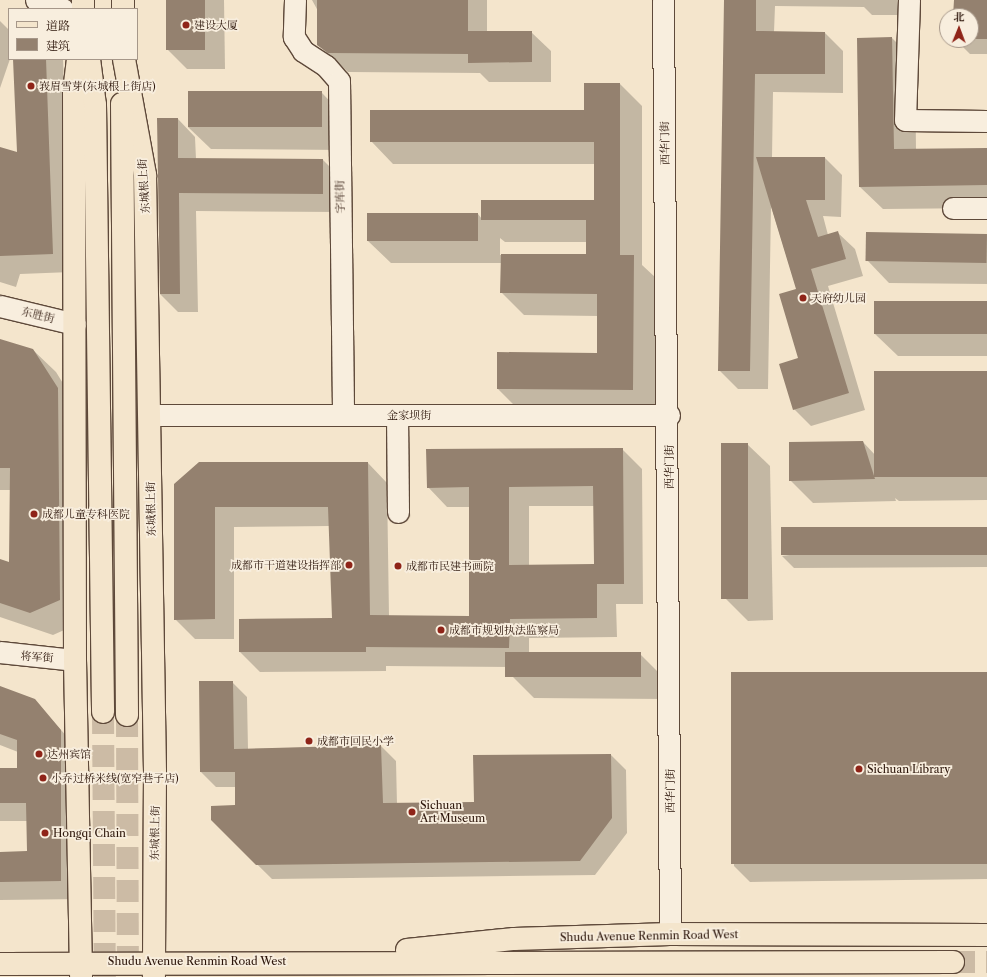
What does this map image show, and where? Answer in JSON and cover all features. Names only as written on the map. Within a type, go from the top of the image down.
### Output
[{"type":"main road","points":[[78,60],[74,91],[75,660],[81,969]]},
{"type":"main road","points":[[89,60],[95,105],[103,712]]},
{"type":"main road","name":"东城根上街","points":[[123,60],[145,175],[155,772],[154,969]]},
{"type":"main road","name":"东城根上街","points":[[123,60],[126,715]]},
{"type":"main road","name":"Shudu Avenue Renmin Road West","points":[[313,961],[514,938],[670,934],[983,940]]},
{"type":"main road","name":"Shudu Avenue Renmin Road West","points":[[0,964],[81,969],[154,969],[313,961],[953,962]]},
{"type":"street","points":[[36,0],[60,8]]},
{"type":"street","name":"字库街","points":[[295,0],[294,37],[303,51],[326,66],[339,81],[343,415]]},
{"type":"street","name":"西华门街","points":[[663,0],[669,415],[670,934]]},
{"type":"street","points":[[909,0],[905,120],[987,121]]},
{"type":"street","points":[[953,208],[987,208]]},
{"type":"street","name":"东胜街","points":[[0,306],[75,324]]},
{"type":"street","name":"金家坝街","points":[[150,415],[669,415]]},
{"type":"street","points":[[397,415],[398,512]]},
{"type":"street","name":"将军街","points":[[0,652],[75,660]]},
{"type":"building","name":"建设大厦","points":[[166,0],[205,0],[205,50],[166,50]]},
{"type":"building","points":[[317,0],[468,0],[468,31],[532,31],[532,62],[468,63],[468,54],[328,53],[317,45]]},
{"type":"building","points":[[724,0],[756,0],[756,31],[825,32],[825,74],[755,74],[750,371],[718,371]]},
{"type":"building","points":[[954,0],[987,0],[987,39],[979,39],[979,8],[954,8]]},
{"type":"building","points":[[892,37],[894,149],[987,148],[987,185],[859,187],[857,38]]},
{"type":"building","points":[[13,60],[46,60],[53,254],[0,256],[0,147],[17,152]]},
{"type":"building","points":[[584,83],[620,83],[620,255],[634,255],[633,390],[497,389],[497,352],[597,353],[597,294],[500,293],[501,254],[586,254],[586,220],[481,220],[481,200],[594,200],[594,142],[370,142],[370,110],[584,110]]},
{"type":"building","points":[[188,91],[322,91],[322,127],[188,127]]},
{"type":"building","points":[[157,118],[178,118],[178,158],[323,159],[323,194],[179,193],[180,294],[160,294]]},
{"type":"building","points":[[756,157],[825,157],[825,200],[806,200],[818,237],[838,231],[846,259],[811,269],[849,393],[793,410],[779,364],[798,358],[779,294],[796,289]]},
{"type":"building","points":[[367,213],[478,213],[478,241],[367,241]]},
{"type":"building","points":[[866,232],[987,234],[986,263],[865,261]]},
{"type":"building","points":[[874,301],[987,301],[987,334],[874,334]]},
{"type":"building","name":"成都儿童专科医院","points":[[0,339],[33,349],[58,388],[60,600],[30,613],[0,603],[0,559],[9,562],[10,468],[0,468]]},
{"type":"building","points":[[874,371],[987,371],[987,477],[874,477]]},
{"type":"building","points":[[863,441],[875,479],[789,481],[789,442]]},
{"type":"building","points":[[721,443],[748,443],[748,599],[721,599]]},
{"type":"building","points":[[623,448],[624,584],[597,584],[597,618],[510,619],[509,648],[366,647],[366,652],[239,652],[239,619],[332,618],[328,507],[215,507],[215,619],[174,620],[174,484],[199,462],[368,462],[370,615],[469,616],[469,487],[427,488],[426,449]],"holes":[[[593,486],[594,564],[509,565],[509,487]]]},
{"type":"building","points":[[781,527],[987,527],[987,555],[781,555]]},
{"type":"building","points":[[505,652],[641,652],[641,677],[505,677]]},
{"type":"building","name":"Sichuan Library","points":[[731,672],[987,672],[987,864],[731,864]]},
{"type":"building","name":"Sichuan Art Museum","points":[[199,681],[233,681],[234,749],[381,745],[383,803],[474,802],[473,755],[611,754],[612,818],[580,861],[256,865],[211,820],[211,806],[235,805],[235,772],[200,772]]},
{"type":"building","name":"达州宾馆","points":[[0,686],[35,699],[61,730],[61,881],[0,882],[0,852],[27,851],[26,803],[0,803],[0,768],[17,768],[17,740],[0,734]]},
{"type":"tunnel","points":[[103,712],[105,977]]},
{"type":"tunnel","points":[[127,715],[128,977]]},
{"type":"tunnel","points":[[953,962],[987,962]]},
{"type":"place","name":"建设大厦","points":[[186,25]]},
{"type":"place","name":"峩眉雪芽(东城根上街店)","points":[[31,86]]},
{"type":"place","name":"天府幼儿园","points":[[803,298]]},
{"type":"place","name":"成都儿童专科医院","points":[[34,514]]},
{"type":"place","name":"成都市干道建设指挥部","points":[[349,565]]},
{"type":"place","name":"成都市民建书画院","points":[[398,566]]},
{"type":"place","name":"成都市规划执法监察局","points":[[441,630]]},
{"type":"place","name":"成都市回民小学","points":[[309,741]]},
{"type":"place","name":"达州宾馆","points":[[39,754]]},
{"type":"place","name":"Sichuan Library","points":[[859,769]]},
{"type":"place","name":"小乔过桥米线(宽窄巷子店)","points":[[43,778]]},
{"type":"place","name":"Sichuan Art Museum","points":[[412,812]]},
{"type":"place","name":"Hongqi Chain","points":[[45,833]]}]
